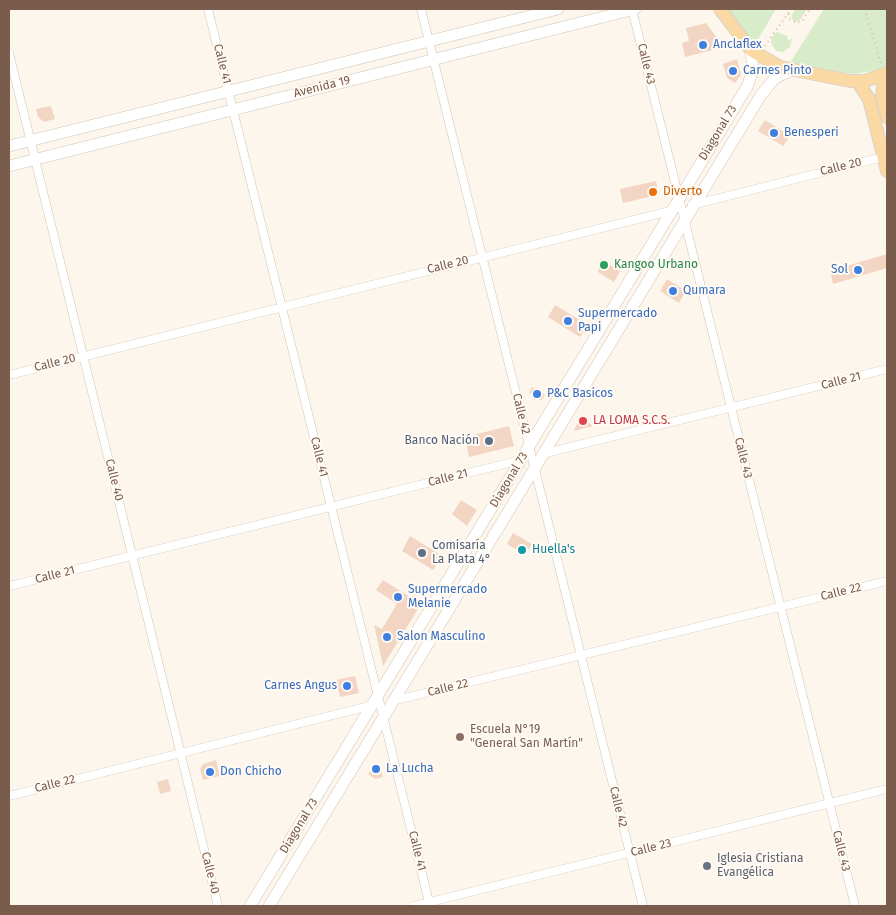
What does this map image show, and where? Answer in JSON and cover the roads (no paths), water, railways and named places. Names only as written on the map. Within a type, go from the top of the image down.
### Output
[{"type":"main road","name":"Avenida 19","points":[[9,146],[558,9]]},
{"type":"main road","name":"Avenida 19","points":[[9,166],[633,9]]},
{"type":"main road","points":[[720,9],[756,53],[790,71],[857,81],[886,74],[882,97],[887,117]]},
{"type":"main road","name":"Diagonal 73","points":[[269,906],[384,717],[529,458],[749,82],[756,53]]},
{"type":"main road","name":"Diagonal 73","points":[[250,906],[529,458],[543,454],[761,95],[775,78],[790,71]]},
{"type":"main road","points":[[857,81],[869,99],[886,156],[887,171]]},
{"type":"street","name":"Calle 41","points":[[208,9],[332,506],[377,701],[384,717],[430,904]]},
{"type":"street","name":"Calle 42","points":[[421,9],[529,458],[581,656],[643,906]]},
{"type":"street","name":"Calle 43","points":[[633,9],[678,205],[685,219],[730,408],[855,906]]},
{"type":"street","name":"Calle 40","points":[[9,53],[218,906]]},
{"type":"street","name":"Calle 20","points":[[9,375],[482,257],[678,205],[694,204],[886,156]]},
{"type":"street","name":"Calle 21","points":[[543,454],[887,370]]},
{"type":"street","name":"Calle 21","points":[[9,586],[529,458]]},
{"type":"street","name":"Calle 22","points":[[9,796],[377,701],[393,701],[887,581]]},
{"type":"street","name":"Calle 23","points":[[414,906],[430,904],[887,789]]},
{"type":"place","name":"Anclaflex","points":[[703,45]]},
{"type":"place","name":"Carnes Pinto","points":[[733,71]]},
{"type":"place","name":"Benesperi","points":[[774,133]]},
{"type":"place","name":"Diverto","points":[[653,192]]},
{"type":"place","name":"Kangoo Urbano","points":[[604,265]]},
{"type":"place","name":"Sol","points":[[858,270]]},
{"type":"place","name":"Qumara","points":[[673,291]]},
{"type":"place","name":"Supermercado Papi","points":[[568,321]]},
{"type":"place","name":"P&C Basicos","points":[[537,394]]},
{"type":"place","name":"LA LOMA S.C.S.","points":[[583,421]]},
{"type":"place","name":"Banco Nación","points":[[489,441]]},
{"type":"place","name":"Huella's","points":[[522,550]]},
{"type":"place","name":"Comisaría La Plata 4°","points":[[422,553]]},
{"type":"place","name":"Supermercado Melanie","points":[[398,597]]},
{"type":"place","name":"Salon Masculino","points":[[387,637]]},
{"type":"place","name":"Carnes Angus","points":[[347,686]]},
{"type":"place","name":"Escuela N°19 \"General San Martín\"","points":[[460,737]]},
{"type":"place","name":"La Lucha","points":[[376,769]]},
{"type":"place","name":"Don Chicho","points":[[210,772]]},
{"type":"place","name":"Iglesia Cristiana Evangélica","points":[[707,866]]}]
